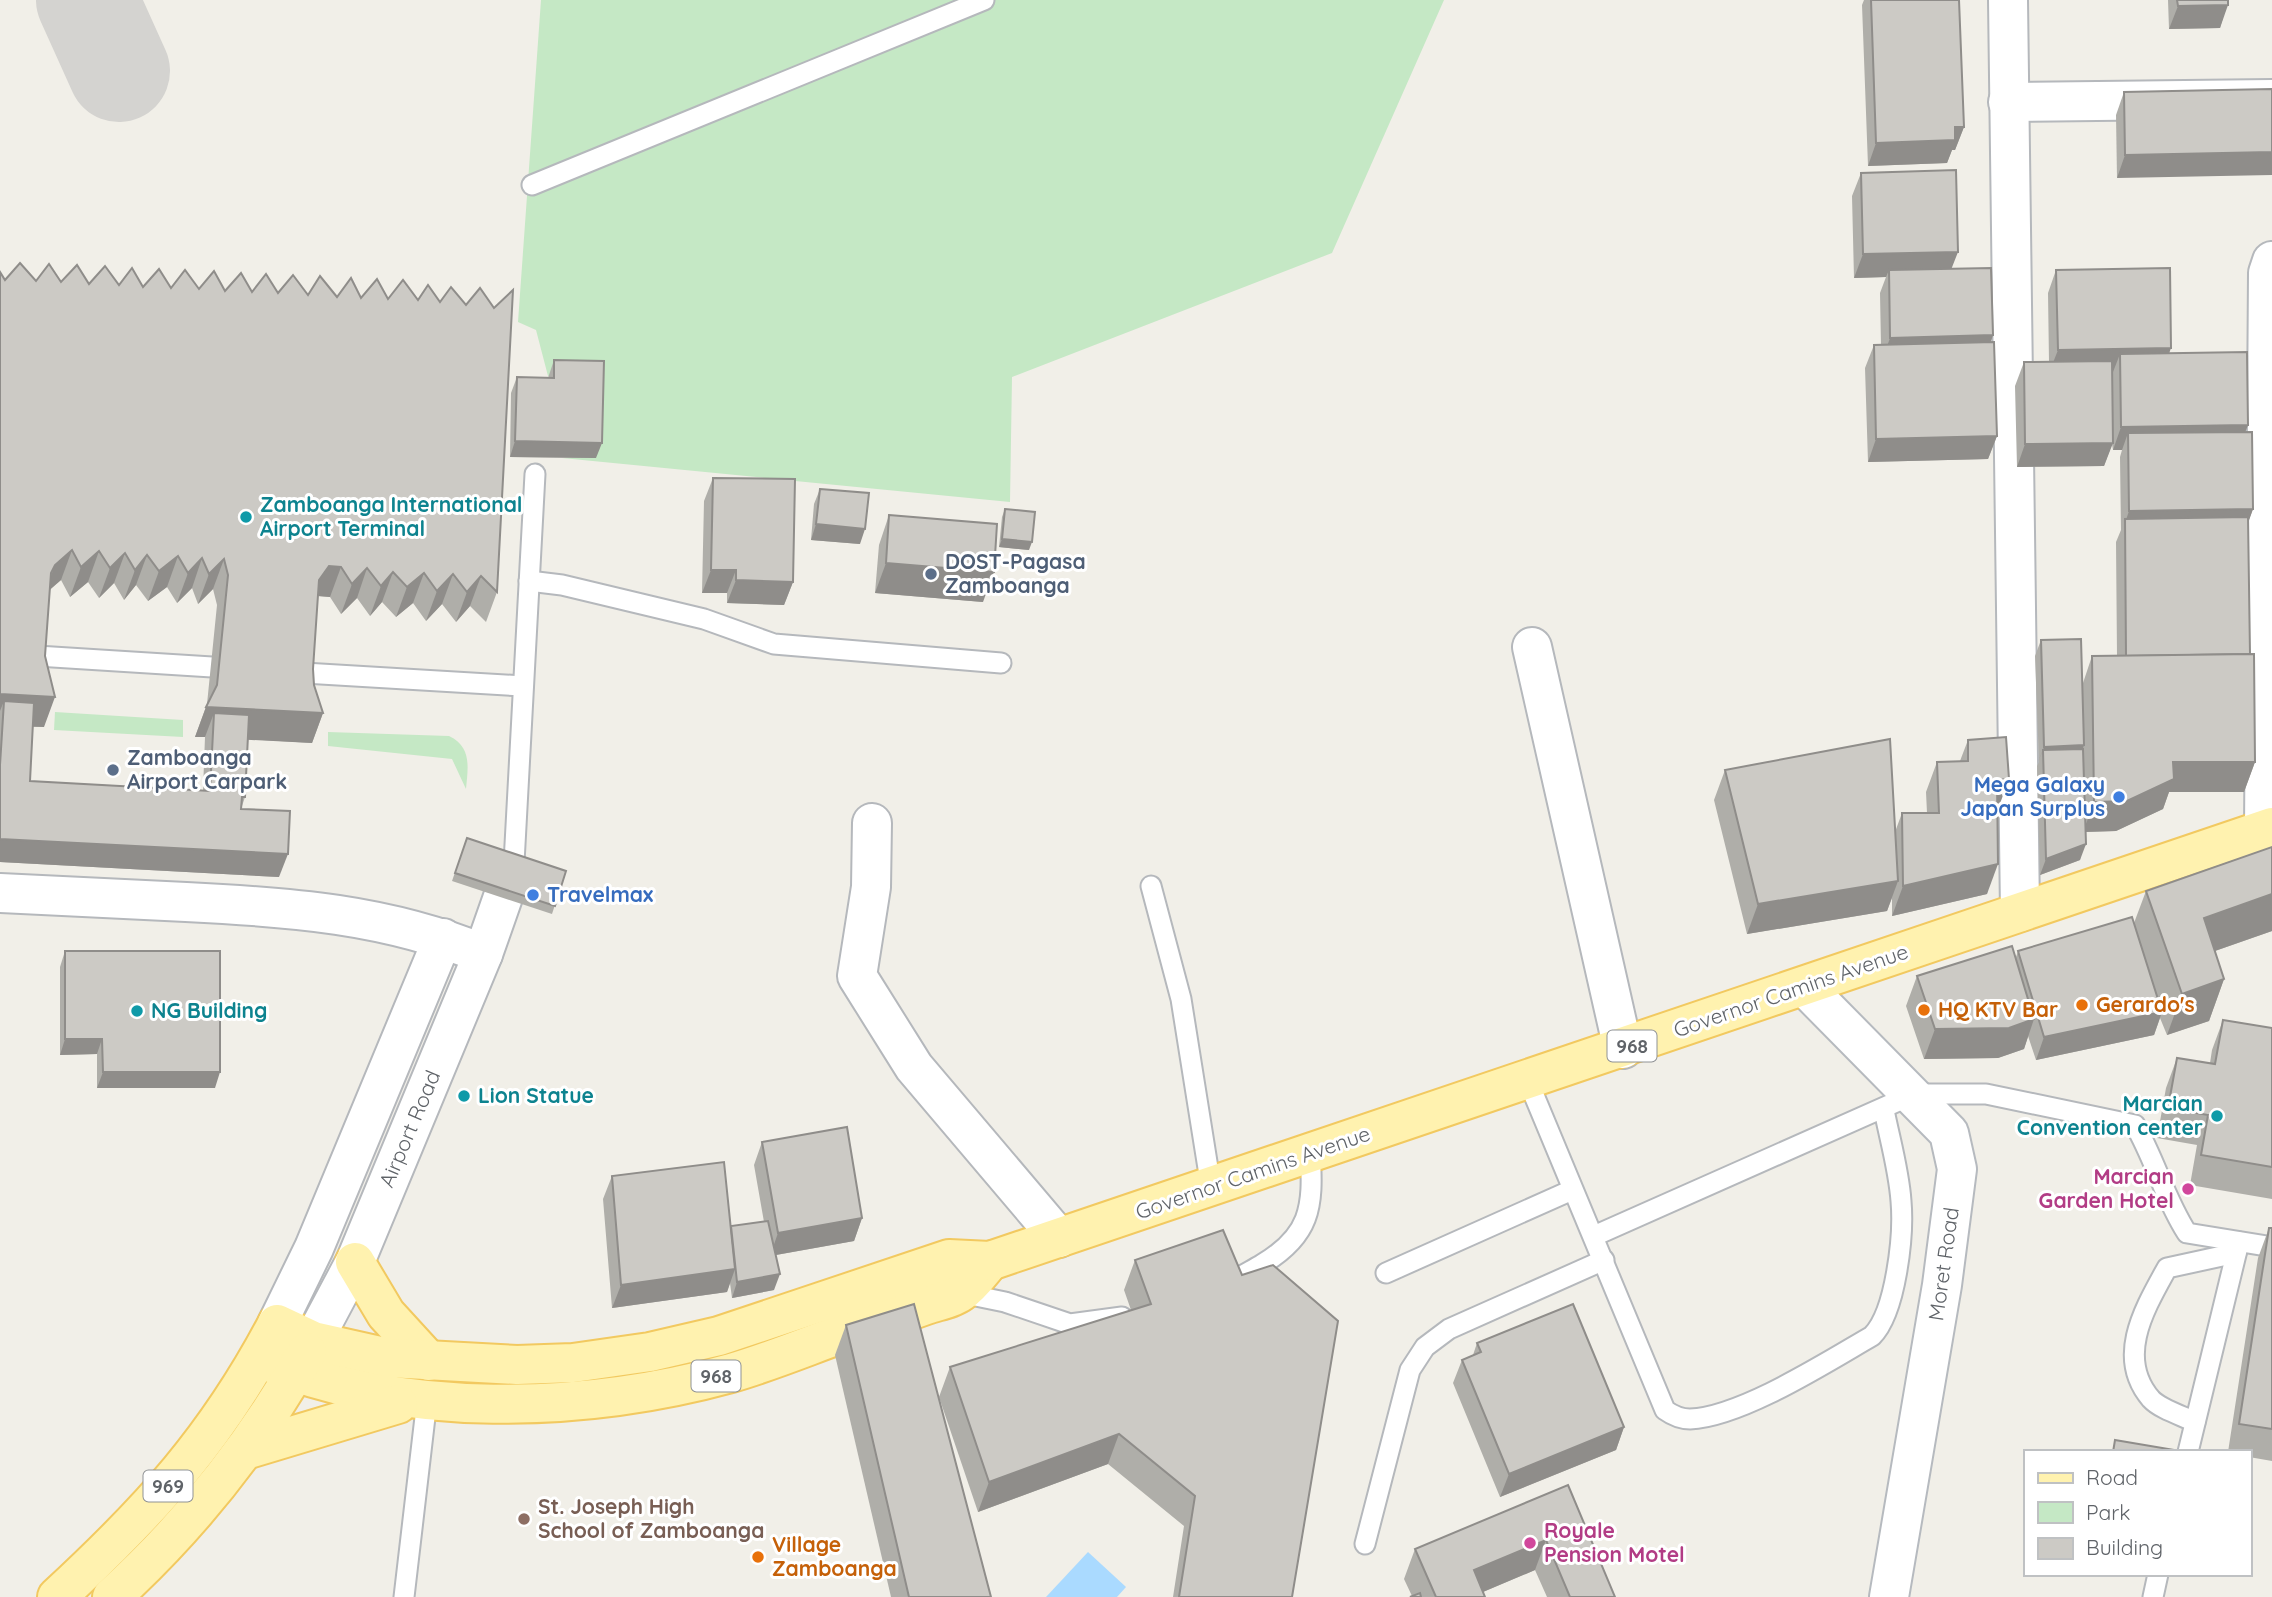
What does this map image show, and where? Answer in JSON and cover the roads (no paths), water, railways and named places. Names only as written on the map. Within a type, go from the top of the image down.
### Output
[{"type":"main road","name":"Governor Camins Avenue","points":[[259,1358],[294,1374],[338,1387],[422,1400],[578,1400],[654,1389],[732,1373],[990,1261],[1623,1049],[2268,828]]},
{"type":"main road","points":[[355,1262],[386,1314],[429,1361]]},
{"type":"main road","name":"Governor Camins Avenue","points":[[277,1324],[346,1351],[429,1361],[573,1363],[650,1352],[955,1276]]},
{"type":"main road","name":"969","points":[[57,1597],[124,1536],[195,1455],[232,1403],[277,1324]]},
{"type":"main road","name":"969","points":[[112,1597],[150,1562],[222,1482],[246,1450],[313,1340]]},
{"type":"main road","points":[[246,1450],[352,1415],[422,1400]]},
{"type":"main road","points":[[195,1455],[222,1482]]},
{"type":"street","points":[[2008,0],[2020,912]]},
{"type":"street","points":[[2008,103],[2272,99]]},
{"type":"street","points":[[2268,828],[2268,273],[2272,261]]},
{"type":"street","points":[[1532,648],[1623,1049]]},
{"type":"street","points":[[872,823],[871,887],[857,976],[914,1067],[1059,1238]]},
{"type":"street","name":"Airport Road","points":[[313,1340],[355,1262],[483,954],[508,880]]},
{"type":"street","points":[[0,893],[276,907],[384,921],[443,937],[483,954]]},
{"type":"street","name":"Airport Road","points":[[277,1324],[314,1248],[443,937]]},
{"type":"street","name":"Moret Road","points":[[1805,987],[1899,1102],[1949,1133],[1957,1168],[1942,1285],[1889,1597]]},
{"type":"lane","points":[[531,185],[984,0]]},
{"type":"lane","points":[[508,880],[535,474]]},
{"type":"lane","points":[[529,581],[562,585],[704,619],[774,644],[1001,663]]},
{"type":"lane","points":[[37,656],[212,667]]},
{"type":"lane","points":[[304,673],[523,686]]},
{"type":"lane","points":[[1152,886],[1181,999],[1211,1187]]},
{"type":"lane","points":[[1528,1081],[1665,1410],[1687,1419],[1707,1417],[1779,1389],[1872,1336],[1882,1326],[1893,1300],[1902,1206],[1899,1102]]},
{"type":"lane","points":[[1594,1236],[1899,1102],[1986,1094],[2135,1125],[2153,1155],[2170,1208],[2187,1233],[2237,1247],[2272,1247]]},
{"type":"lane","points":[[1222,1285],[1288,1248],[1297,1236],[1309,1209],[1312,1183],[1310,1153]]},
{"type":"lane","points":[[1386,1273],[1572,1190]]},
{"type":"lane","points":[[2188,1450],[2237,1247]]},
{"type":"lane","points":[[2195,1422],[2152,1401],[2133,1366],[2139,1319],[2167,1268],[2237,1247]]},
{"type":"lane","points":[[1365,1544],[1410,1370],[1425,1347],[1449,1329],[1604,1260]]},
{"type":"lane","points":[[955,1276],[1005,1302],[1070,1324],[1133,1314]]},
{"type":"lane","points":[[404,1597],[422,1400]]},
{"type":"lane","points":[[2153,1597],[2158,1576]]},
{"type":"water","points":[[1088,1552],[1126,1587],[1117,1597],[1046,1597]]},
{"type":"place","name":"Zamboanga International Airport Terminal","points":[[246,517]]},
{"type":"place","name":"DOST-Pagasa Zamboanga","points":[[931,574]]},
{"type":"place","name":"Zamboanga Airport Carpark","points":[[113,770]]},
{"type":"place","name":"Mega Galaxy Japan Surplus","points":[[2119,797]]},
{"type":"place","name":"Travelmax","points":[[533,895]]},
{"type":"place","name":"Gerardo's","points":[[2082,1005]]},
{"type":"place","name":"HQ KTV Bar","points":[[1924,1010]]},
{"type":"place","name":"NG Building","points":[[137,1011]]},
{"type":"place","name":"Lion Statue","points":[[464,1096]]},
{"type":"place","name":"Marcian Convention center","points":[[2217,1116]]},
{"type":"place","name":"Marcian Garden Hotel","points":[[2188,1189]]},
{"type":"place","name":"St. Joseph High School of Zamboanga","points":[[524,1519]]},
{"type":"place","name":"Royale Pension Motel","points":[[1530,1543]]},
{"type":"place","name":"Village Zamboanga","points":[[758,1557]]}]
